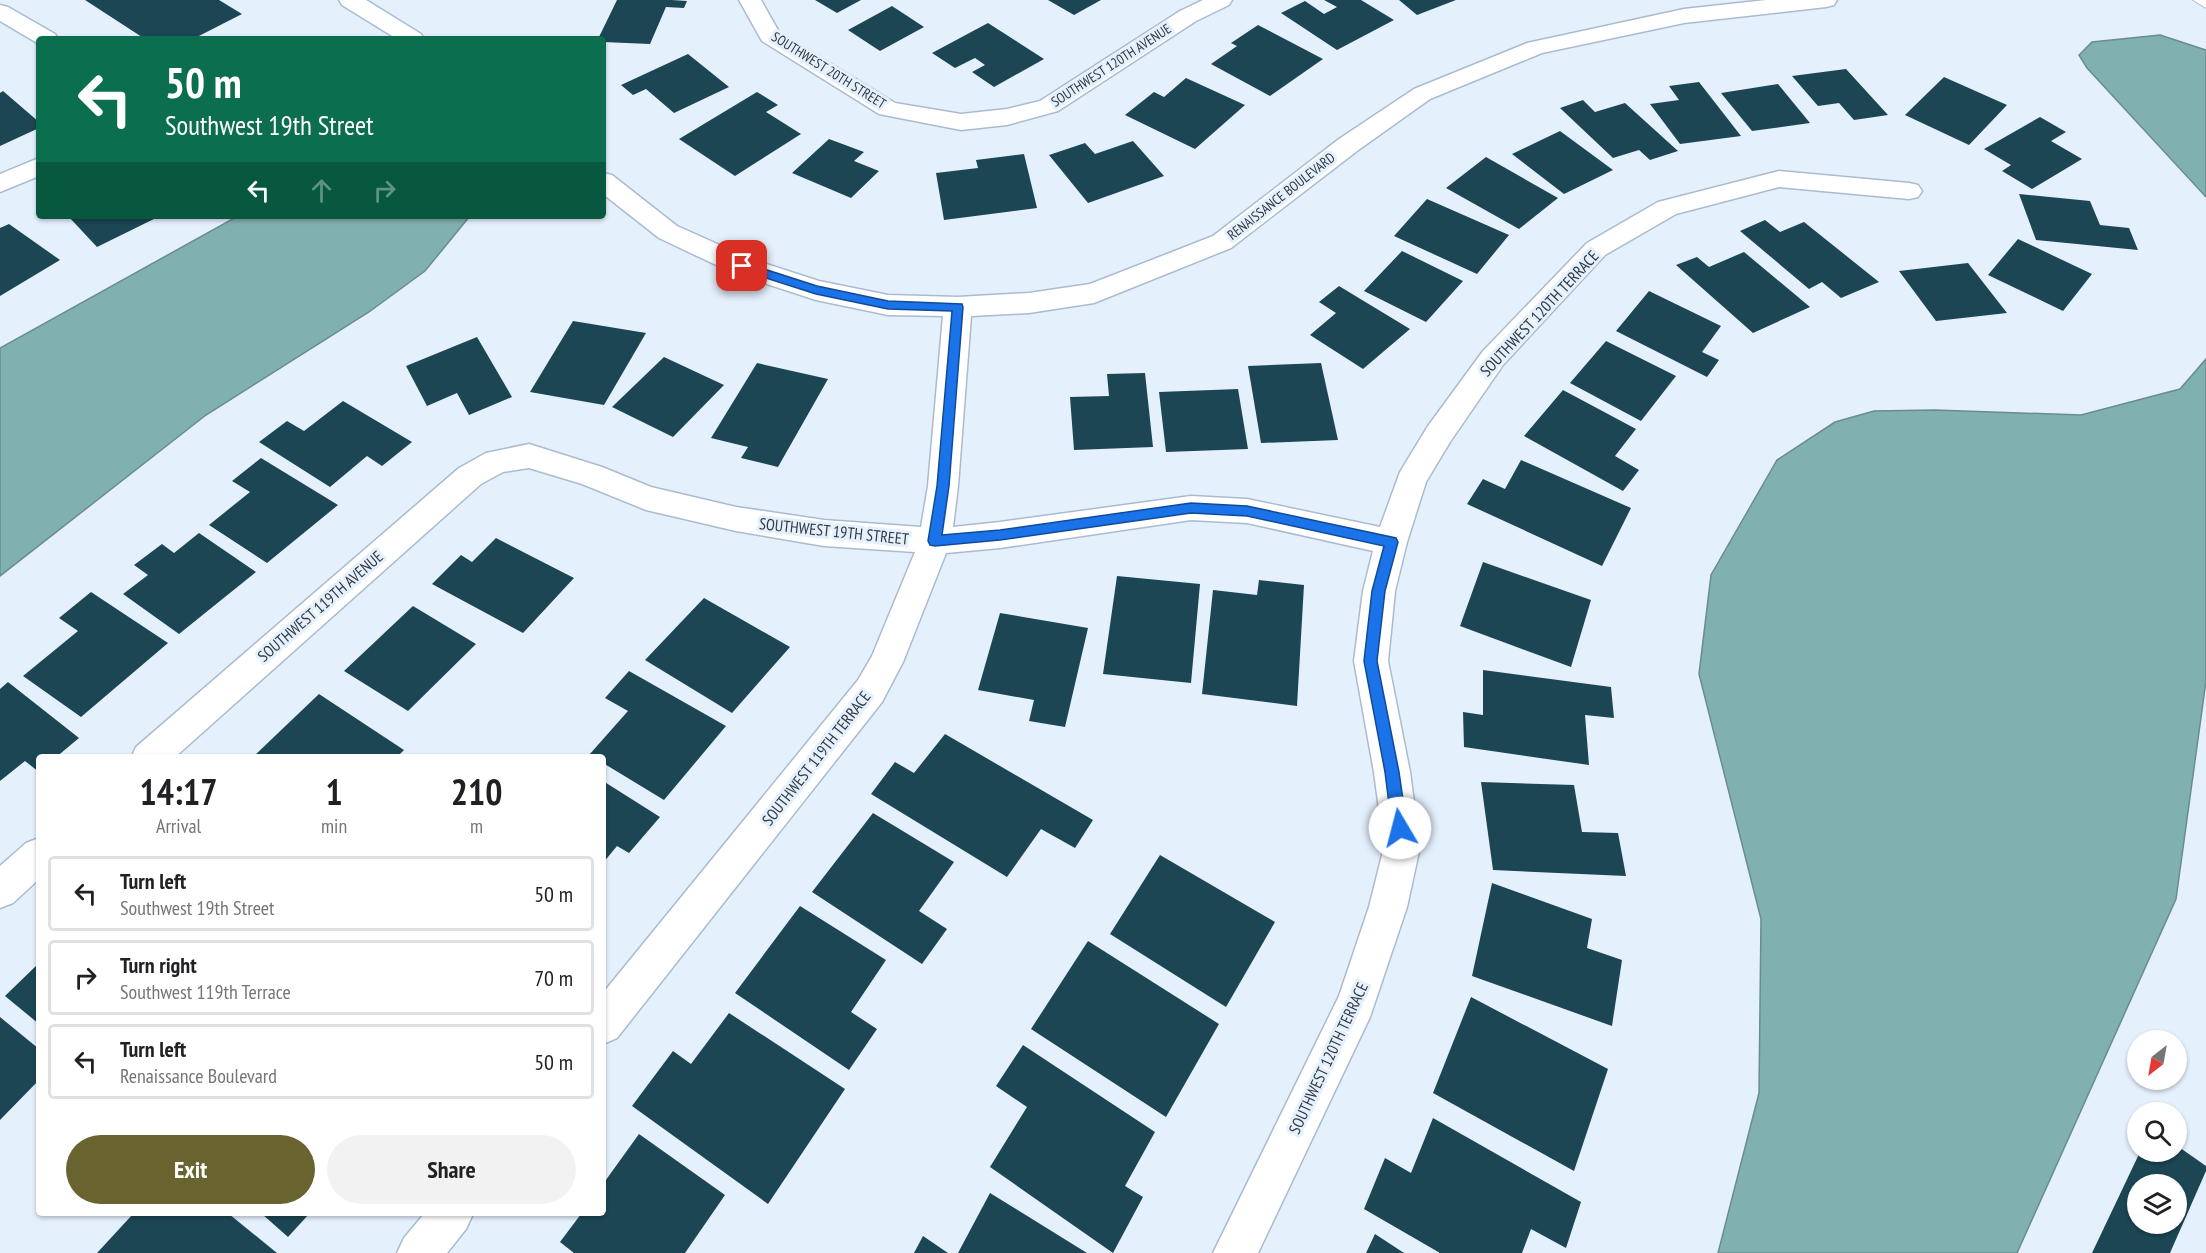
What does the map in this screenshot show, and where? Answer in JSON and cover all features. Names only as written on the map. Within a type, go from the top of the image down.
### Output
[{"type":"street","points":[[350,0],[407,36]]},
{"type":"street","name":"SOUTHWEST 20TH STREET","points":[[750,0],[770,36],[888,109],[961,122]]},
{"type":"street","name":"SOUTHWEST 120TH AVENUE","points":[[961,122],[1007,117],[1049,106],[1188,16],[1221,0]]},
{"type":"street","name":"RENAISSANCE BOULEVARD","points":[[606,183],[668,232],[742,266],[816,290],[888,305],[958,307],[1029,303],[1094,293],[1222,242],[1348,145],[1422,94],[1535,48],[1679,8],[1826,0]]},
{"type":"street","points":[[0,12],[41,36]]},
{"type":"street","points":[[0,184],[36,167]]},
{"type":"street","name":"SOUTHWEST 120TH TERRACE","points":[[1236,1253],[1356,1003],[1388,907],[1402,847],[1392,772],[1371,661],[1379,591],[1391,542],[1411,480],[1439,434],[1493,358],[1596,249],[1667,208],[1779,179],[1909,191]]},
{"type":"street","name":"SOUTHWEST 119TH TERRACE","points":[[606,1020],[870,691],[885,662],[935,541],[943,486],[958,307]]},
{"type":"street","name":"SOUTHWEST 19TH STREET","points":[[497,461],[529,456],[591,475],[646,498],[736,519],[824,533],[935,541],[1000,535],[1191,508],[1247,511],[1391,542]]},
{"type":"street","name":"SOUTHWEST 119TH AVENUE","points":[[153,754],[470,476],[497,461]]},
{"type":"street","points":[[0,890],[36,858]]},
{"type":"street","points":[[419,1253],[449,1216]]},
{"type":"lane","points":[[2200,0],[2206,4]]},
{"type":"shaded area","points":[[2160,35],[2206,50],[2206,197],[2087,68],[2079,55],[2092,42]]},
{"type":"shaded area","points":[[233,219],[468,219],[425,271],[369,312],[206,415],[0,576],[0,348]]},
{"type":"shaded area","points":[[2206,359],[2206,681],[2176,899],[2017,1253],[1718,1253],[1759,1093],[1761,919],[1699,674],[1711,575],[1777,460],[1835,422],[1874,411],[1935,410],[2081,415],[2180,389]]},
{"type":"building","points":[[85,0],[219,0],[242,14],[199,36],[140,36]]},
{"type":"building","points":[[617,0],[687,1],[684,8],[666,7],[650,44],[606,42],[606,36],[599,36]]},
{"type":"building","points":[[815,0],[861,0],[837,13]]},
{"type":"building","points":[[1048,0],[1101,0],[1074,15]]},
{"type":"building","points":[[1324,0],[1361,0],[1394,20],[1337,50],[1281,13],[1305,1],[1324,14],[1337,7]]},
{"type":"building","points":[[1399,0],[1456,0],[1417,15]]},
{"type":"building","points":[[892,6],[924,27],[880,51],[848,30]]},
{"type":"building","points":[[988,23],[1044,59],[994,87],[972,72],[985,65],[975,58],[955,68],[932,53]]},
{"type":"building","points":[[1258,25],[1323,59],[1270,96],[1211,64],[1237,46],[1231,43]]},
{"type":"building","points":[[688,54],[729,87],[674,113],[646,89],[633,95],[621,85]]},
{"type":"building","points":[[1846,69],[1888,115],[1854,120],[1839,103],[1818,106],[1792,76]]},
{"type":"building","points":[[1944,77],[2007,105],[1969,145],[1905,115]]},
{"type":"building","points":[[1186,78],[1245,105],[1195,149],[1125,115],[1154,92],[1164,97]]},
{"type":"building","points":[[1699,82],[1741,136],[1680,144],[1650,104],[1679,100],[1669,86]]},
{"type":"building","points":[[1778,84],[1810,123],[1752,131],[1721,93]]},
{"type":"building","points":[[3,91],[36,119],[36,129],[0,146],[0,93]]},
{"type":"building","points":[[757,92],[778,105],[766,112],[801,134],[735,176],[679,139]]},
{"type":"building","points":[[1583,100],[1595,112],[1625,103],[1678,151],[1650,160],[1639,150],[1613,158],[1560,108]]},
{"type":"building","points":[[2040,117],[2066,132],[2051,141],[2082,159],[2032,189],[2002,171],[2011,165],[1984,149]]},
{"type":"building","points":[[1560,131],[1613,170],[1564,194],[1512,154]]},
{"type":"building","points":[[829,139],[864,152],[854,161],[879,171],[851,198],[792,173]]},
{"type":"building","points":[[1133,141],[1164,176],[1088,203],[1049,155],[1085,143],[1095,154]]},
{"type":"building","points":[[1024,154],[1037,208],[944,220],[936,173],[978,168],[976,160]]},
{"type":"building","points":[[1486,157],[1558,198],[1519,229],[1446,188]]},
{"type":"building","points":[[2019,194],[2090,201],[2100,225],[2129,228],[2138,250],[2036,240]]},
{"type":"building","points":[[1427,199],[1509,235],[1477,274],[1394,236]]},
{"type":"building","points":[[71,219],[154,219],[97,247]]},
{"type":"building","points":[[1765,220],[1780,232],[1804,222],[1879,282],[1841,298],[1822,282],[1809,289],[1740,231]]},
{"type":"building","points":[[9,224],[60,260],[0,296],[0,228]]},
{"type":"building","points":[[2018,239],[2092,274],[2063,311],[1988,275]]},
{"type":"building","points":[[1402,251],[1463,281],[1426,322],[1364,291]]},
{"type":"building","points":[[1744,252],[1810,307],[1753,333],[1676,265],[1697,257],[1709,267]]},
{"type":"building","points":[[1968,263],[2007,313],[1936,321],[1899,271]]},
{"type":"building","points":[[1339,286],[1410,329],[1363,369],[1310,335],[1336,313],[1319,302]]},
{"type":"building","points":[[1649,291],[1721,326],[1702,352],[1719,360],[1707,377],[1616,331]]},
{"type":"building","points":[[573,321],[646,333],[604,405],[530,392]]},
{"type":"building","points":[[477,337],[512,397],[469,415],[457,393],[427,406],[406,366]]},
{"type":"building","points":[[1606,341],[1676,376],[1641,421],[1570,383]]},
{"type":"building","points":[[664,357],[724,385],[673,437],[612,407]]},
{"type":"building","points":[[757,363],[828,379],[778,467],[741,458],[748,447],[711,438]]},
{"type":"building","points":[[1321,363],[1338,440],[1261,443],[1248,366]]},
{"type":"building","points":[[1145,373],[1153,447],[1074,450],[1070,397],[1109,396],[1107,374]]},
{"type":"building","points":[[1238,389],[1248,449],[1166,452],[1159,392]]},
{"type":"building","points":[[1563,390],[1636,429],[1615,456],[1639,470],[1623,491],[1524,436]]},
{"type":"building","points":[[343,401],[412,442],[382,466],[367,456],[330,487],[259,442],[287,421],[304,431]]},
{"type":"building","points":[[261,458],[338,505],[267,563],[209,525],[250,492],[232,481]]},
{"type":"building","points":[[1521,460],[1631,508],[1602,566],[1467,504],[1483,479],[1505,489]]},
{"type":"building","points":[[199,533],[256,572],[179,634],[123,594],[148,575],[134,565],[162,544],[174,553]]},
{"type":"building","points":[[496,538],[574,578],[523,633],[432,584],[461,555],[472,562]]},
{"type":"building","points":[[1483,562],[1591,600],[1571,667],[1460,626]]},
{"type":"building","points":[[1117,576],[1200,584],[1191,683],[1103,674]]},
{"type":"building","points":[[1259,580],[1304,585],[1297,706],[1202,694],[1213,590],[1257,595]]},
{"type":"building","points":[[91,592],[168,643],[81,717],[23,676],[78,631],[59,618]]},
{"type":"building","points":[[704,598],[790,647],[732,713],[645,660]]},
{"type":"building","points":[[413,606],[476,644],[408,711],[344,671]]},
{"type":"building","points":[[1000,613],[1088,628],[1065,727],[1029,721],[1034,700],[978,690]]},
{"type":"building","points":[[1483,670],[1611,687],[1614,718],[1585,715],[1589,765],[1464,747],[1463,712],[1483,715]]},
{"type":"building","points":[[629,671],[726,726],[664,800],[606,765],[606,754],[590,754],[628,711],[605,698]]},
{"type":"building","points":[[8,682],[79,738],[60,754],[36,754],[36,770],[25,761],[0,781],[0,689]]},
{"type":"building","points":[[319,694],[404,750],[400,754],[256,754]]},
{"type":"building","points":[[945,734],[1093,820],[1075,848],[1041,829],[1007,877],[871,794],[895,762],[914,773]]},
{"type":"building","points":[[1481,782],[1574,785],[1582,832],[1618,833],[1626,876],[1493,870]]},
{"type":"building","points":[[606,783],[660,817],[629,853],[617,846],[606,859]]},
{"type":"building","points":[[873,813],[954,862],[919,911],[947,929],[922,964],[812,892]]},
{"type":"building","points":[[1160,855],[1275,922],[1226,1007],[1110,934]]},
{"type":"building","points":[[1492,883],[1592,919],[1587,948],[1622,960],[1612,1026],[1472,976]]},
{"type":"building","points":[[800,906],[886,960],[851,1012],[877,1029],[849,1070],[735,993]]},
{"type":"building","points":[[1088,941],[1219,1024],[1166,1117],[1031,1029]]},
{"type":"building","points":[[36,966],[36,1022],[5,996]]},
{"type":"building","points":[[1471,997],[1608,1069],[1574,1171],[1433,1093]]},
{"type":"building","points":[[729,1013],[845,1089],[768,1204],[632,1106],[673,1051],[691,1064]]},
{"type":"building","points":[[0,1017],[36,1047],[36,1083],[0,1120]]},
{"type":"building","points":[[1023,1045],[1155,1132],[1125,1186],[1143,1197],[1113,1253],[990,1167],[1027,1107],[996,1086]]},
{"type":"building","points":[[1433,1118],[1581,1202],[1566,1248],[1531,1229],[1522,1253],[1440,1253],[1364,1209],[1385,1158],[1411,1173]]},
{"type":"building","points":[[639,1134],[725,1195],[685,1253],[574,1253],[560,1242],[580,1216],[606,1216],[606,1180]]},
{"type":"building","points":[[2187,1153],[2206,1166],[2206,1171],[2187,1214],[2187,1174],[2130,1174],[2135,1162],[2187,1162]]},
{"type":"building","points":[[2127,1179],[2127,1234],[2178,1234],[2170,1253],[2092,1253]]},
{"type":"building","points":[[990,1193],[1087,1253],[958,1253]]},
{"type":"building","points":[[131,1216],[231,1216],[277,1253],[97,1253]]},
{"type":"building","points":[[264,1216],[307,1216],[288,1237]]},
{"type":"building","points":[[1375,1234],[1404,1253],[1366,1253]]},
{"type":"building","points":[[923,1236],[948,1253],[914,1253]]},
{"type":"route","points":[[742,266],[816,290],[888,305],[958,307],[943,486],[935,541],[1000,535],[1191,508],[1247,511],[1391,542],[1379,591],[1371,661],[1400,828]]}]
